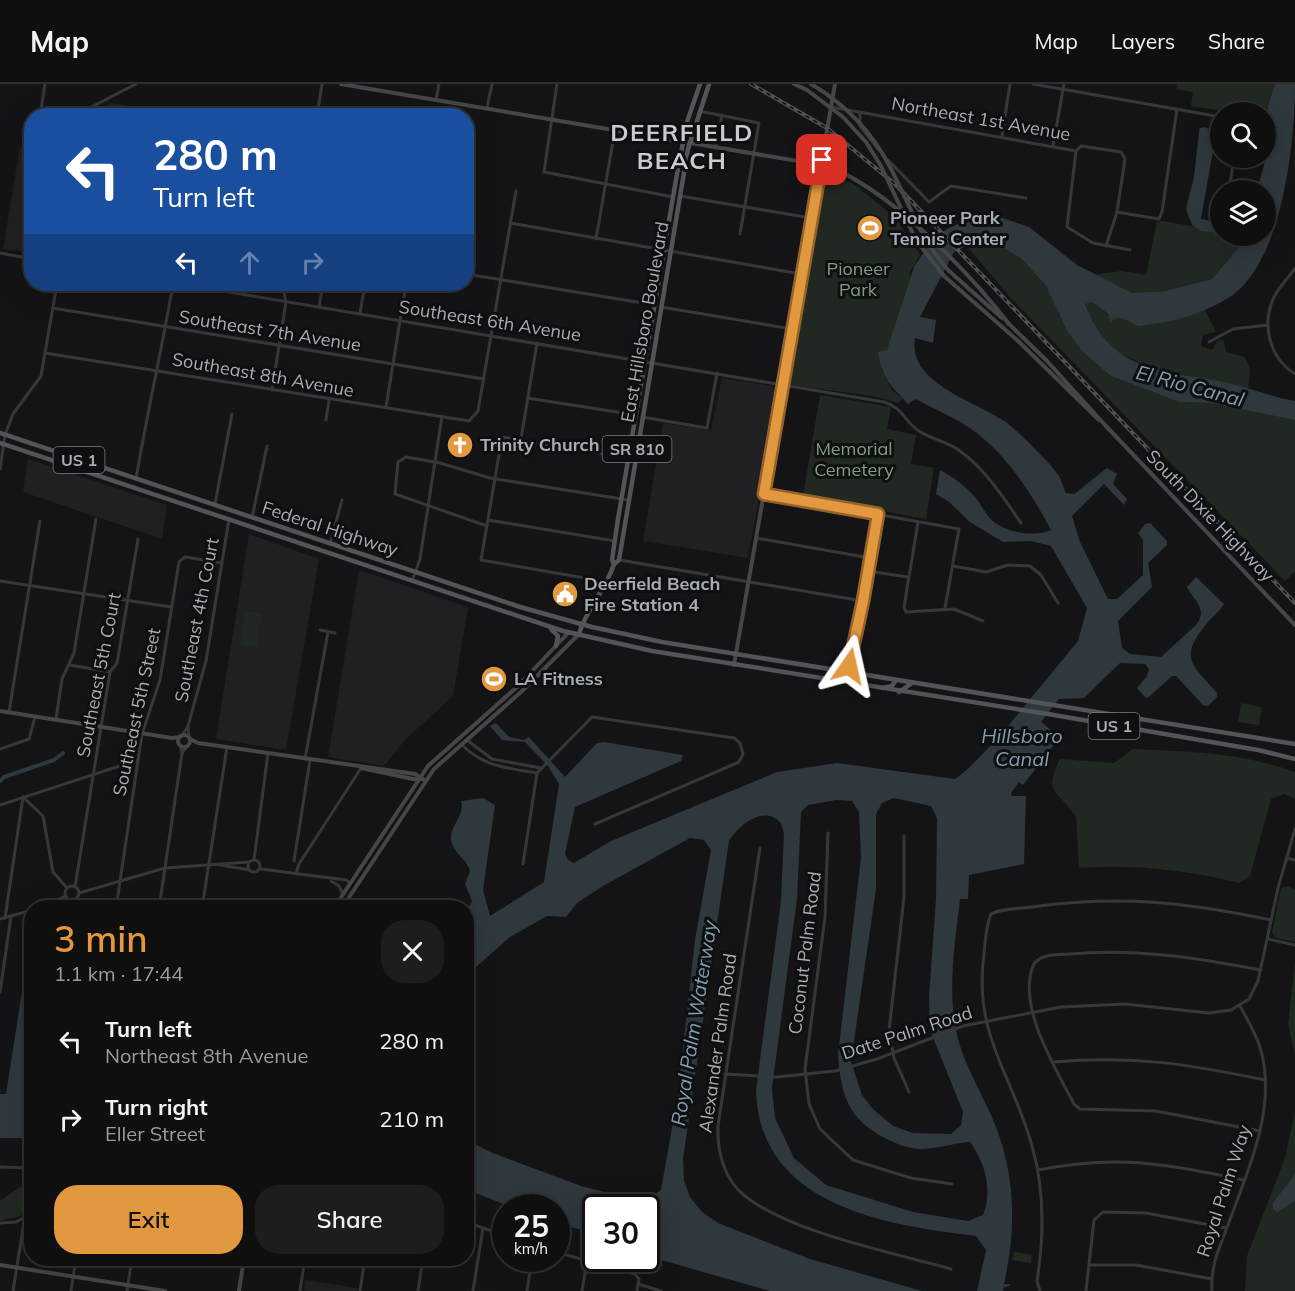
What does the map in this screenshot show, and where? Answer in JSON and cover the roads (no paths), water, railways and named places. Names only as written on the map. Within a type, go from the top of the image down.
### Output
[{"type":"main road","points":[[341,84],[684,139],[821,164],[854,178],[928,237],[1009,324]]},
{"type":"main road","name":"East Hillsboro Boulevard","points":[[347,900],[424,780],[461,744],[521,692],[579,634],[608,582],[614,564],[612,560],[615,541],[673,196],[684,139],[700,84]]},
{"type":"main road","name":"East Hillsboro Boulevard","points":[[619,560],[690,141],[709,84]]},
{"type":"main road","name":"South Dixie Highway","points":[[794,84],[807,90],[843,117],[866,142],[884,172],[916,240],[944,276],[1105,425],[1295,625]]},
{"type":"main road","points":[[811,84],[847,110],[874,140],[891,169],[919,231],[949,271],[1009,324]]},
{"type":"main road","points":[[734,664],[835,84]]},
{"type":"main road","points":[[996,322],[1009,324]]},
{"type":"main road","name":"South Dixie Highway","points":[[1009,324],[1091,407],[1105,425]]},
{"type":"main road","points":[[634,430],[639,438]]},
{"type":"main road","name":"Federal Highway","points":[[3,434],[417,573],[582,625],[736,654]]},
{"type":"main road","name":"Federal Highway","points":[[2,443],[569,632]]},
{"type":"main road","points":[[117,482],[136,479]]},
{"type":"main road","points":[[141,490],[147,486],[158,486]]},
{"type":"main road","points":[[214,514],[229,510]]},
{"type":"main road","points":[[229,519],[250,517]]},
{"type":"main road","points":[[315,548],[330,544]]},
{"type":"main road","points":[[328,552],[344,548]]},
{"type":"main road","points":[[614,564],[619,560]]},
{"type":"main road","points":[[339,900],[418,778],[517,687],[569,632],[582,625]]},
{"type":"main road","points":[[549,627],[558,636],[556,646]]},
{"type":"main road","name":"US 1","points":[[569,632],[652,651],[1048,714],[1294,759]]},
{"type":"main road","name":"US 1","points":[[736,654],[1295,744]]},
{"type":"main road","points":[[812,677],[816,671],[826,668]]},
{"type":"main road","points":[[521,692],[526,677]]},
{"type":"main road","points":[[880,688],[892,686],[896,680]]},
{"type":"main road","points":[[899,692],[905,685],[915,683]]},
{"type":"main road","points":[[512,700],[517,687]]},
{"type":"main road","points":[[0,711],[142,734],[172,738],[181,736],[198,742],[424,780]]},
{"type":"main road","points":[[1162,734],[1172,732],[1178,724]]},
{"type":"main road","points":[[1180,737],[1185,730],[1196,727]]},
{"type":"main road","points":[[461,744],[469,729]]},
{"type":"main road","points":[[179,744],[181,736]]},
{"type":"main road","points":[[172,738],[179,744],[188,746],[198,742]]},
{"type":"main road","points":[[188,746],[190,738]]},
{"type":"main road","points":[[358,883],[356,880],[363,864]]},
{"type":"main road","points":[[346,900],[350,891],[350,883]]},
{"type":"main road","points":[[0,1265],[165,1291]]},
{"type":"main road","points":[[239,1291],[243,1266]]},
{"type":"street","points":[[41,108],[45,84]]},
{"type":"street","points":[[90,108],[136,84]]},
{"type":"street","points":[[318,108],[322,84]]},
{"type":"street","points":[[380,90],[381,84]]},
{"type":"street","points":[[436,100],[439,84]]},
{"type":"street","points":[[487,108],[492,84]]},
{"type":"street","points":[[558,84],[544,172],[673,196]]},
{"type":"street","points":[[1002,136],[1010,84]]},
{"type":"street","points":[[1033,84],[1210,115]]},
{"type":"street","points":[[1053,146],[1064,84]]},
{"type":"street","name":"Northeast 1st Avenue","points":[[831,107],[1076,151],[1081,146],[1125,154],[1117,212]]},
{"type":"street","points":[[1106,246],[1117,212],[1159,219],[1162,212],[1177,108]]},
{"type":"street","points":[[699,111],[759,123],[740,234]]},
{"type":"street","points":[[860,112],[860,126],[866,136],[929,202],[951,186],[1026,198]]},
{"type":"street","points":[[716,145],[722,115]]},
{"type":"street","points":[[596,239],[615,129]]},
{"type":"street","points":[[1076,151],[1066,225],[1084,239],[1106,246],[1131,250]]},
{"type":"street","points":[[483,379],[516,191]]},
{"type":"street","points":[[680,196],[811,218]]},
{"type":"street","points":[[510,223],[801,274]]},
{"type":"street","points":[[0,253],[24,258]]},
{"type":"street","points":[[1295,268],[1274,298],[1268,325],[1271,343],[1277,357],[1295,374]]},
{"type":"street","points":[[474,275],[655,305]]},
{"type":"street","points":[[0,469],[3,434],[15,408],[39,380],[56,291]]},
{"type":"street","points":[[136,479],[150,394],[157,371],[172,291]]},
{"type":"street","name":"Southeast 6th Avenue","points":[[222,291],[783,384],[896,405],[918,430],[946,442],[969,460],[1000,492],[1021,523]]},
{"type":"street","points":[[272,390],[286,302],[284,291]]},
{"type":"street","points":[[319,307],[322,291]]},
{"type":"street","points":[[360,313],[364,291]]},
{"type":"street","points":[[386,407],[405,291]]},
{"type":"street","points":[[661,307],[792,329]]},
{"type":"street","name":"Southeast 7th Avenue","points":[[52,308],[483,379]]},
{"type":"street","points":[[1209,342],[1233,329],[1268,325]]},
{"type":"street","points":[[521,440],[537,343]]},
{"type":"street","name":"Southeast 8th Avenue","points":[[45,353],[469,421],[475,417],[483,379]]},
{"type":"street","points":[[642,417],[707,428],[717,373]]},
{"type":"street","points":[[527,398],[636,416]]},
{"type":"street","points":[[326,420],[329,400]]},
{"type":"street","points":[[214,505],[232,414]]},
{"type":"street","points":[[419,583],[417,573],[442,416]]},
{"type":"street","points":[[608,582],[481,560],[502,437],[629,458]]},
{"type":"street","points":[[250,517],[267,446]]},
{"type":"street","points":[[487,526],[395,494],[395,479],[401,458],[434,462],[495,478],[628,500]]},
{"type":"street","points":[[764,494],[959,529],[945,608]]},
{"type":"street","points":[[330,544],[342,501]]},
{"type":"street","points":[[848,672],[878,514]]},
{"type":"street","points":[[56,720],[62,679],[70,665],[96,519]]},
{"type":"street","name":"Southeast 4th Court","points":[[181,736],[188,726],[206,661],[229,519]]},
{"type":"street","points":[[488,520],[615,541]]},
{"type":"street","points":[[9,713],[40,521]]},
{"type":"street","points":[[918,522],[904,607],[906,612],[945,608],[963,612],[983,621]]},
{"type":"street","points":[[756,538],[870,558]]},
{"type":"street","name":"Southeast 5th Court","points":[[75,887],[100,727],[110,672],[117,663],[138,539]]},
{"type":"street","name":"Southeast 5th Street","points":[[117,900],[142,734],[160,681],[181,559],[185,557],[222,563]]},
{"type":"street","points":[[619,560],[863,601]]},
{"type":"street","points":[[953,566],[986,572],[1008,565],[1029,566],[1041,575],[1058,603]]},
{"type":"street","points":[[868,571],[909,577]]},
{"type":"street","points":[[412,580],[417,573]]},
{"type":"street","points":[[0,581],[171,607]]},
{"type":"street","points":[[320,630],[335,633]]},
{"type":"street","points":[[294,861],[328,632]]},
{"type":"street","points":[[70,665],[110,672]]},
{"type":"street","points":[[0,749],[29,739],[35,717]]},
{"type":"street","points":[[523,864],[537,773],[592,717],[734,738],[740,743],[743,754],[739,762],[595,824]]},
{"type":"street","name":"Southeast 4th Court","points":[[188,726],[190,738]]},
{"type":"street","points":[[466,740],[486,756],[509,763],[543,767]]},
{"type":"street","points":[[160,900],[182,753],[179,744]]},
{"type":"street","points":[[461,744],[482,761],[537,773]]},
{"type":"street","points":[[182,753],[188,746]]},
{"type":"street","points":[[203,900],[227,747]]},
{"type":"street","points":[[268,753],[254,860],[261,869],[330,880],[346,880],[350,883]]},
{"type":"street","points":[[482,761],[486,756]]},
{"type":"street","points":[[0,805],[138,760]]},
{"type":"street","points":[[508,768],[509,763]]},
{"type":"street","points":[[296,874],[306,854],[361,768]]},
{"type":"street","points":[[23,797],[43,816],[53,872],[68,888]]},
{"type":"street","points":[[23,797],[2,919],[24,912]]},
{"type":"street","points":[[1240,1006],[1254,992],[1261,970],[1271,920],[1295,829]]},
{"type":"street","name":"Coconut Palm Road","points":[[828,833],[825,917],[805,1075],[809,1104],[816,1123],[844,1153],[864,1165],[896,1174],[952,1184]]},
{"type":"street","points":[[904,836],[904,897],[889,1019],[893,1053],[909,1092]]},
{"type":"street","points":[[297,845],[306,854]]},
{"type":"street","name":"Alexander Palm Road","points":[[760,848],[718,1126],[719,1152],[728,1176],[744,1196],[789,1219],[829,1234],[951,1269]]},
{"type":"street","points":[[1287,858],[1295,860]]},
{"type":"street","points":[[57,900],[66,896],[73,899],[79,893],[165,868],[254,860]]},
{"type":"street","points":[[249,862],[250,870]]},
{"type":"street","points":[[209,863],[256,873],[261,869]]},
{"type":"street","points":[[330,880],[339,886],[343,894]]},
{"type":"street","points":[[68,888],[75,887],[79,893]]},
{"type":"street","points":[[66,896],[68,888]]},
{"type":"street","points":[[1039,1289],[1043,1230],[1038,1170],[1028,1132],[994,1053],[985,1021],[981,977],[991,914],[1058,903],[1129,900],[1179,902],[1271,920]]},
{"type":"street","points":[[0,992],[11,916]]},
{"type":"street","points":[[1267,939],[1295,945]]},
{"type":"street","points":[[1260,1131],[1156,1111],[1081,1110],[1074,1104],[1039,1033],[1033,1011],[1032,972],[1035,963],[1042,958],[1106,952],[1157,953],[1261,970]]},
{"type":"street","name":"Date Palm Road","points":[[725,1074],[777,1077],[835,1071],[893,1053],[963,1026],[1033,1011],[1125,1004],[1216,1013],[1240,1006]]},
{"type":"street","name":"Royal Palm Way","points":[[1212,1291],[1215,1258],[1260,1131],[1265,1080],[1260,1048],[1240,1006]]},
{"type":"street","points":[[1053,1062],[1113,1058],[1149,1059],[1265,1080]]},
{"type":"street","points":[[1038,1170],[1093,1161],[1136,1161],[1244,1180]]},
{"type":"street","points":[[0,1167],[24,1169]]},
{"type":"street","points":[[1086,1291],[1091,1265],[1094,1220],[1103,1212],[1146,1213],[1226,1228]]},
{"type":"street","points":[[0,1223],[12,1223],[24,1218]]},
{"type":"street","points":[[13,1291],[24,1218]]},
{"type":"street","points":[[474,1225],[492,1231]]},
{"type":"street","points":[[473,1291],[483,1228]]},
{"type":"street","points":[[1091,1265],[1136,1265],[1212,1279]]},
{"type":"street","points":[[71,1291],[75,1266]]},
{"type":"street","points":[[127,1291],[131,1266]]},
{"type":"street","points":[[300,1291],[304,1266]]},
{"type":"street","points":[[360,1291],[364,1266]]},
{"type":"street","points":[[418,1291],[422,1266]]},
{"type":"street","points":[[527,1291],[530,1272]]},
{"type":"street","points":[[582,1291],[585,1272]]},
{"type":"street","points":[[624,1272],[638,1276],[637,1291]]},
{"type":"street","points":[[638,1284],[661,1291]]},
{"type":"water","points":[[1275,84],[1295,84],[1289,166],[1276,222],[1276,180],[1260,180],[1263,168],[1276,168],[1276,102],[1269,102]]},
{"type":"water","points":[[1205,127],[1210,130],[1210,168],[1201,219],[1210,221],[1210,232],[1201,231],[1192,225],[1186,209],[1194,177],[1200,128]]},
{"type":"water","points":[[997,216],[1029,227],[1077,265],[1132,293],[1165,291],[1212,279],[1240,246],[1267,246],[1251,276],[1234,294],[1212,307],[1187,317],[1139,326],[1122,318],[1111,322],[1108,314],[1092,302],[1085,304],[1096,327],[1109,344],[1125,356],[1162,371],[1228,383],[1295,401],[1295,420],[1210,403],[1179,402],[1111,376],[1083,352],[1068,332],[1046,286],[1022,259],[999,245],[988,242],[967,246],[954,252],[920,317],[936,320],[933,343],[915,338],[915,354],[922,368],[933,380],[1012,427],[1055,471],[1066,493],[1074,494],[1107,468],[1117,474],[1113,484],[1127,499],[1124,505],[1104,484],[1072,516],[1080,542],[1108,599],[1117,599],[1143,575],[1143,540],[1138,533],[1145,524],[1150,523],[1167,541],[1167,545],[1148,563],[1152,587],[1118,621],[1122,648],[1130,654],[1161,657],[1196,625],[1200,619],[1200,609],[1187,587],[1196,577],[1224,604],[1199,634],[1191,652],[1195,667],[1217,693],[1217,697],[1208,706],[1203,705],[1176,676],[1172,676],[1146,698],[1137,688],[1147,676],[1149,669],[1145,664],[1120,663],[1084,698],[1059,699],[1041,722],[1057,735],[1058,740],[1023,785],[1019,782],[1011,793],[1012,796],[1026,796],[1024,864],[969,875],[968,899],[960,899],[952,984],[954,1018],[960,1047],[996,1127],[1007,1166],[1012,1225],[1004,1284],[1010,1284],[1010,1286],[1004,1287],[1003,1291],[977,1291],[986,1250],[976,1236],[904,1225],[867,1216],[833,1202],[803,1184],[779,1160],[763,1129],[756,1090],[781,901],[784,834],[781,823],[767,816],[760,816],[745,823],[729,841],[683,1159],[684,1180],[690,1197],[702,1212],[718,1223],[810,1259],[922,1291],[770,1291],[660,1260],[660,1194],[655,1194],[661,1190],[678,1094],[695,940],[711,850],[704,840],[690,838],[603,886],[577,903],[566,917],[547,916],[510,937],[474,969],[474,900],[472,900],[465,884],[470,871],[466,862],[456,851],[451,837],[460,815],[461,801],[483,798],[495,805],[483,890],[490,916],[544,882],[559,784],[548,766],[525,742],[502,740],[490,726],[496,723],[509,737],[524,740],[529,737],[565,777],[597,743],[604,742],[683,755],[681,761],[575,807],[565,854],[568,860],[574,863],[611,841],[777,772],[837,763],[955,779],[999,737],[1078,641],[1087,608],[1051,546],[1031,541],[1003,542],[970,522],[949,502],[936,494],[940,470],[966,488],[991,519],[1000,526],[1030,533],[1051,530],[1024,484],[990,444],[962,423],[916,399],[908,404],[885,376],[878,352],[887,350],[914,267],[934,237],[954,225]],"holes":[[[894,798],[931,806],[937,818],[936,899],[929,997],[930,1030],[963,1112],[961,1125],[951,1134],[913,1133],[893,1126],[873,1109],[862,1095],[851,1062],[876,889],[876,814],[882,803]],[[836,800],[852,801],[859,812],[861,857],[838,1055],[844,1094],[862,1123],[897,1144],[920,1149],[970,1142],[980,1158],[986,1177],[987,1196],[983,1215],[968,1221],[913,1212],[826,1185],[794,1158],[775,1118],[772,1088],[797,899],[801,812],[808,805]]]},
{"type":"water","points":[[24,979],[22,1094],[24,1094],[24,1138],[0,1138],[0,1094],[6,1094]]},
{"type":"water","points":[[474,1144],[490,1152],[581,1186],[612,1194],[582,1194],[582,1230],[570,1227],[570,1194],[492,1194],[492,1199],[474,1193]]},
{"type":"water","points":[[1295,1174],[1295,1201],[1277,1212],[1273,1209],[1273,1203]]},
{"type":"waterway","points":[[0,781],[4,777],[54,760],[63,753]]},
{"type":"railway","points":[[751,84],[827,128],[895,184],[1295,603]]},
{"type":"place","name":"Pioneer Park Tennis Center","points":[[870,228]]},
{"type":"place","name":"Trinity Church","points":[[460,445]]},
{"type":"place","name":"Deerfield Beach Fire Station 4","points":[[565,594]]},
{"type":"place","name":"LA Fitness","points":[[494,679]]},
{"type":"district","name":"DEERFIELD BEACH","points":[[682,147]]},
{"type":"park label","name":"Pioneer Park","points":[[858,279]]},
{"type":"park label","name":"Memorial Cemetery","points":[[854,460]]},
{"type":"water label","name":"El Rio Canal","points":[[1190,386]]},
{"type":"water label","name":"Hillsboro Canal","points":[[1022,748]]},
{"type":"water label","name":"Royal Palm Waterway","points":[[694,1023]]}]
